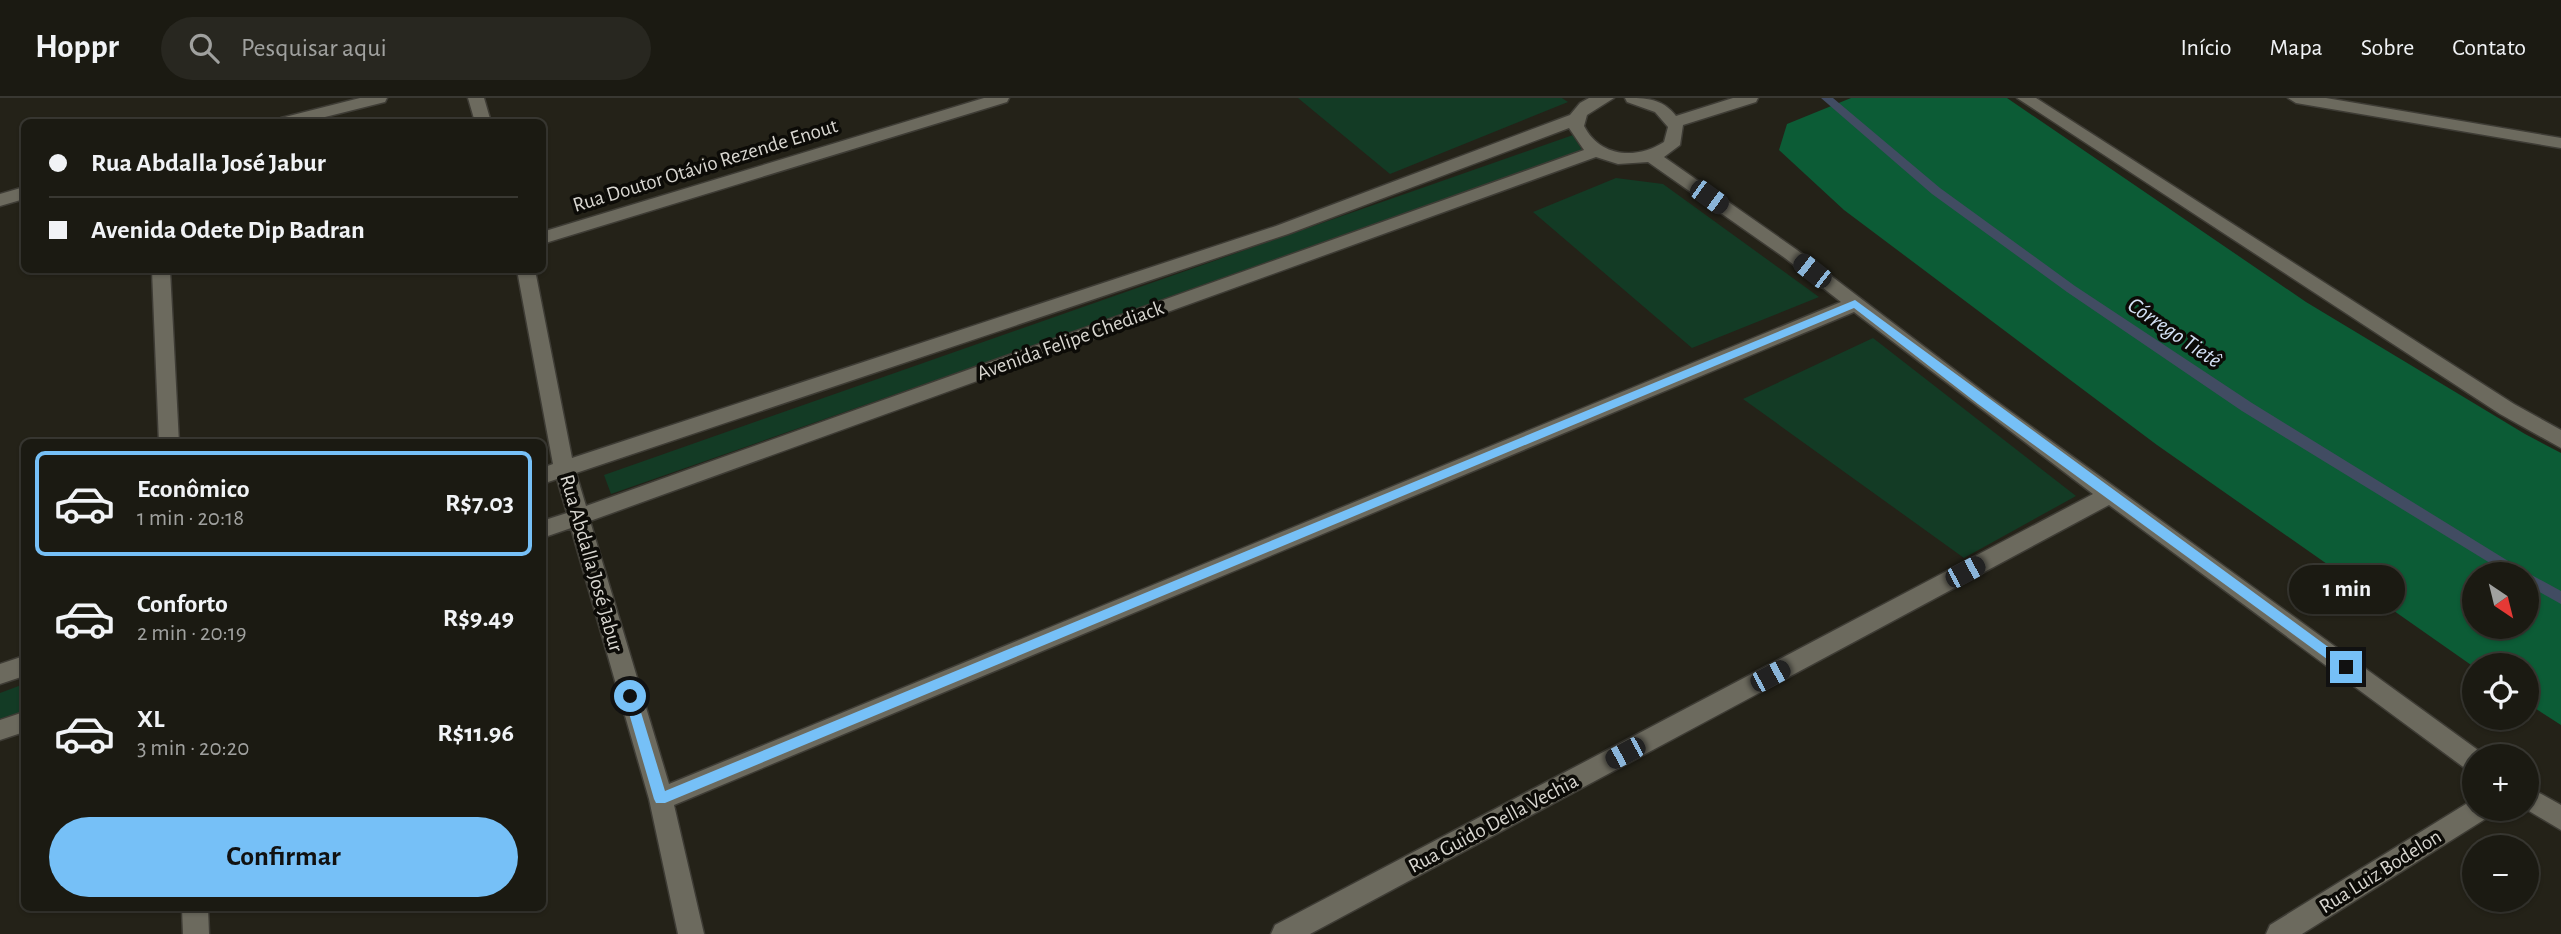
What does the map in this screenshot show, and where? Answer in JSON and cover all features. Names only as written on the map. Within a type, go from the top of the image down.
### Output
[{"type":"street","points":[[298,119],[379,98]]},
{"type":"street","points":[[476,98],[482,119]]},
{"type":"street","name":"Rua Doutor Otávio Rezende Enout","points":[[546,237],[1001,98]]},
{"type":"street","name":"Avenida Felipe Chediack","points":[[546,475],[1282,230],[1606,98]]},
{"type":"street","points":[[1580,107],[1576,125],[1582,139],[1597,151],[1624,159],[1652,157],[1672,145],[1676,136],[1674,122],[1661,108],[1639,98]]},
{"type":"street","points":[[1674,122],[1749,98]]},
{"type":"street","points":[[2025,98],[2507,409],[2561,440]]},
{"type":"street","points":[[2303,99],[2561,143]]},
{"type":"street","name":"Avenida Felipe Chediack","points":[[546,529],[1597,151]]},
{"type":"street","points":[[1652,157],[1791,254],[2462,752]]},
{"type":"street","points":[[0,200],[21,194]]},
{"type":"street","points":[[161,273],[169,439]]},
{"type":"street","name":"Rua Abdalla José Jabur","points":[[527,273],[564,468],[661,799],[691,934]]},
{"type":"street","points":[[661,799],[1855,304]]},
{"type":"street","name":"Rua Guido Della Vechia","points":[[1284,934],[2111,494]]},
{"type":"street","points":[[0,674],[21,667]]},
{"type":"street","points":[[0,730],[21,723]]},
{"type":"street","points":[[2539,804],[2561,818]]},
{"type":"street","name":"Rua Luiz Bodelon","points":[[2279,934],[2462,820]]},
{"type":"street","points":[[195,911],[196,934]]},
{"type":"green space","points":[[1298,98],[1562,98],[1568,102],[1390,174]]},
{"type":"green space","points":[[1851,98],[2007,98],[2306,302],[2561,453],[2561,725],[2539,711],[2539,653],[2462,653],[2462,659],[2157,445],[1844,210],[1779,150],[1787,124]]},
{"type":"green space","points":[[1573,135],[1584,153],[611,494],[604,475]]},
{"type":"green space","points":[[1616,178],[1663,184],[1819,297],[1692,348],[1533,212]]},
{"type":"green space","points":[[1873,338],[2076,496],[1964,558],[1743,399]]},
{"type":"green space","points":[[21,685],[21,713],[0,720],[0,693]]},
{"type":"waterway","name":"Córrego Tietê","points":[[1826,98],[1936,191],[2071,289],[2247,407],[2500,562]]},
{"type":"waterway","name":"Córrego Tietê","points":[[2539,585],[2561,598]]},
{"type":"route","points":[[630,696],[661,799],[1855,304],[1982,401],[2346,667]]}]
